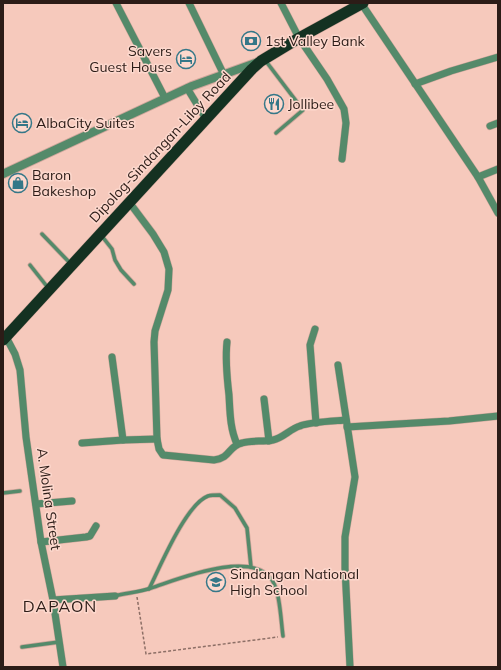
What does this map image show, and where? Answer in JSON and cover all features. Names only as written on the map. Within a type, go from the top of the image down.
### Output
[{"type":"highway","name":"Dipolog-Sindangan-Liloy Road","points":[[4,338],[252,69],[262,60],[298,38],[362,3]]},
{"type":"street","points":[[116,3],[165,98]]},
{"type":"street","points":[[189,3],[223,73]]},
{"type":"street","points":[[280,3],[298,38],[327,79],[344,108],[346,123],[342,159]]},
{"type":"street","points":[[362,3],[478,177],[498,213]]},
{"type":"street","points":[[415,84],[451,70],[498,57]]},
{"type":"street","points":[[3,174],[187,88],[223,73],[262,60]]},
{"type":"street","points":[[187,88],[206,119]]},
{"type":"street","points":[[490,126],[498,123]]},
{"type":"street","points":[[478,177],[498,169]]},
{"type":"street","points":[[129,202],[160,246],[168,261],[168,290],[155,331],[154,342],[157,439],[162,455],[214,460],[221,459],[227,456],[236,444],[250,441],[269,441],[278,439],[303,424],[449,421],[498,416]]},
{"type":"street","points":[[315,329],[310,345],[316,423]]},
{"type":"street","name":"A. Molina Street","points":[[4,338],[18,361],[20,370],[26,437],[41,542],[53,600],[63,667]]},
{"type":"street","points":[[227,342],[226,357],[232,435],[236,444]]},
{"type":"street","points":[[112,357],[123,440]]},
{"type":"street","points":[[338,365],[355,477],[345,537],[344,568],[350,667]]},
{"type":"street","points":[[264,399],[269,441]]},
{"type":"street","points":[[82,443],[157,439]]},
{"type":"street","points":[[36,504],[72,501]]},
{"type":"street","points":[[41,542],[90,536],[96,526]]},
{"type":"street","points":[[53,600],[115,596]]},
{"type":"lane","points":[[262,60],[303,110],[276,133]]},
{"type":"lane","points":[[42,234],[72,265]]},
{"type":"lane","points":[[100,234],[112,249],[115,260],[121,270],[134,284]]},
{"type":"lane","points":[[30,265],[49,289]]},
{"type":"lane","points":[[3,493],[20,491]]},
{"type":"lane","points":[[149,589],[186,516],[195,505],[207,496],[220,495],[235,508],[247,528],[251,567]]},
{"type":"lane","points":[[115,596],[149,589],[206,570],[226,567],[251,567],[268,575],[277,590],[283,636]]},
{"type":"lane","points":[[22,647],[59,642]]},
{"type":"path","points":[[136,592],[146,654],[283,636]]},
{"type":"place","name":"1st Valley Bank","points":[[251,41]]},
{"type":"place","name":"Savers Guest House","points":[[186,59]]},
{"type":"place","name":"Jollibee","points":[[274,104]]},
{"type":"place","name":"AlbaCity Suites","points":[[22,123]]},
{"type":"place","name":"Baron Bakeshop","points":[[18,183]]},
{"type":"place","name":"Sindangan National High School","points":[[216,582]]},
{"type":"district","name":"DAPAON","points":[[60,606]]}]
